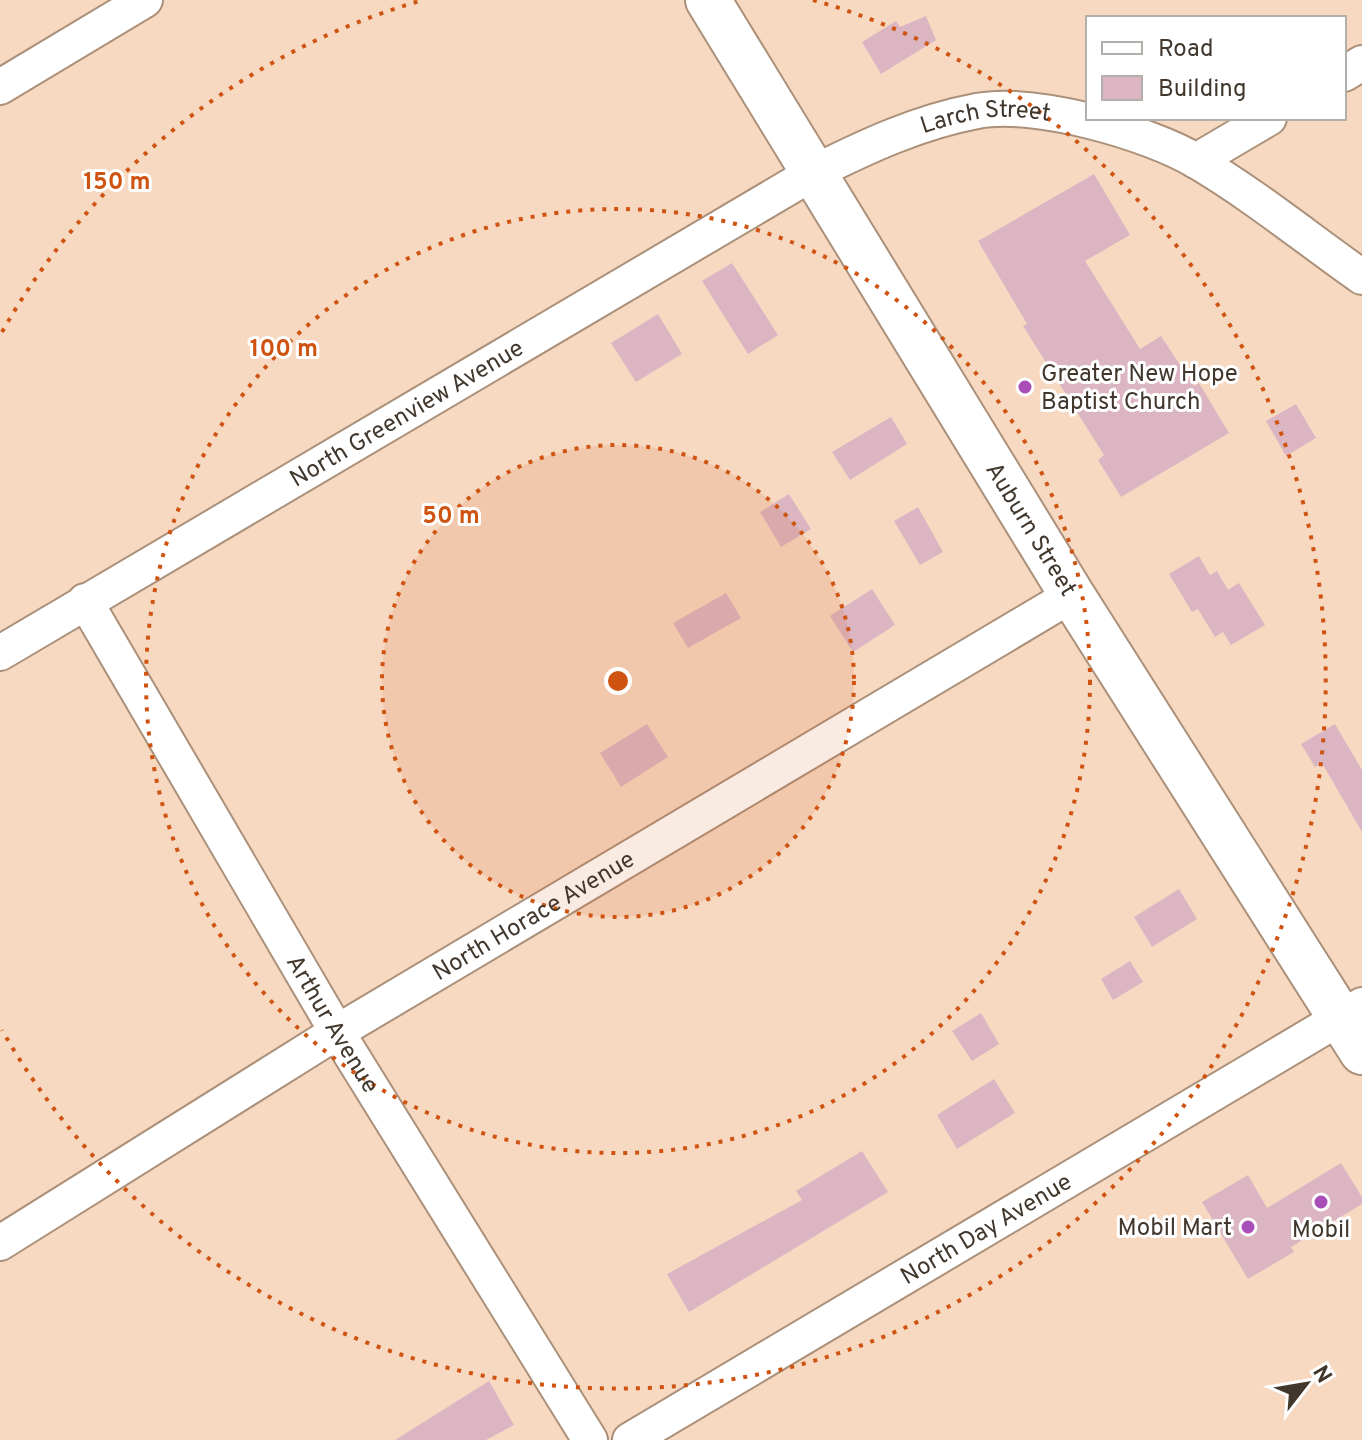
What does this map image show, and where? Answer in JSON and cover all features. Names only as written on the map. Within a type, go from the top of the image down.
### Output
[{"type":"main road","name":"Auburn Street","points":[[708,0],[1072,595],[1355,1025]]},
{"type":"street","points":[[0,87],[145,0]]},
{"type":"street","name":"Larch Street","points":[[813,173],[915,127],[979,110],[1023,109],[1087,121],[1196,161],[1362,277]]},
{"type":"street","points":[[1196,161],[1266,120]]},
{"type":"street","name":"North Greenview Avenue","points":[[0,653],[813,173]]},
{"type":"street","name":"North Horace Avenue","points":[[0,1243],[337,1032],[1072,595]]},
{"type":"street","name":"Arthur Avenue","points":[[85,601],[337,1032],[590,1440]]},
{"type":"street","name":"North Day Avenue","points":[[630,1440],[1355,1025]]},
{"type":"building","points":[[926,16],[936,40],[881,74],[862,42],[896,21],[900,27]]},
{"type":"building","points":[[1094,174],[1130,235],[1085,261],[1140,349],[1161,336],[1194,386],[1199,383],[1229,433],[1121,497],[1098,460],[1104,455],[1023,326],[1027,324],[978,241]]},
{"type":"building","points":[[732,263],[778,335],[748,354],[702,281]]},
{"type":"building","points":[[658,314],[682,354],[636,382],[611,343]]},
{"type":"building","points":[[1296,404],[1316,438],[1286,456],[1266,421]]},
{"type":"building","points":[[891,417],[907,444],[850,480],[832,452]]},
{"type":"building","points":[[789,494],[811,529],[781,547],[760,512]]},
{"type":"building","points":[[918,507],[943,552],[920,565],[894,521]]},
{"type":"building","points":[[1199,556],[1210,575],[1217,571],[1228,590],[1239,583],[1265,625],[1231,645],[1223,632],[1215,637],[1198,609],[1192,612],[1169,574]]},
{"type":"building","points":[[872,589],[895,625],[853,652],[830,616]]},
{"type":"building","points":[[726,593],[741,618],[688,648],[673,623]]},
{"type":"building","points":[[647,724],[668,757],[621,787],[600,753]]},
{"type":"building","points":[[1335,724],[1362,770],[1362,832],[1322,763],[1315,767],[1301,744]]},
{"type":"building","points":[[1179,889],[1197,919],[1152,947],[1134,917]]},
{"type":"building","points":[[1130,961],[1143,982],[1113,1000],[1101,979]]},
{"type":"building","points":[[981,1013],[999,1044],[972,1061],[952,1031]]},
{"type":"building","points":[[994,1079],[1015,1113],[957,1149],[937,1115]]},
{"type":"building","points":[[862,1151],[888,1192],[689,1312],[667,1274],[802,1200],[796,1191]]},
{"type":"building","points":[[1341,1163],[1362,1197],[1362,1204],[1291,1247],[1294,1252],[1248,1279],[1202,1202],[1248,1175],[1267,1208]]},
{"type":"building","points":[[489,1381],[514,1425],[486,1440],[395,1440]]},
{"type":"place","name":"Greater New Hope Baptist Church","points":[[1025,387]]},
{"type":"place","name":"Mobil","points":[[1321,1202]]},
{"type":"place","name":"Mobil Mart","points":[[1248,1227]]}]
